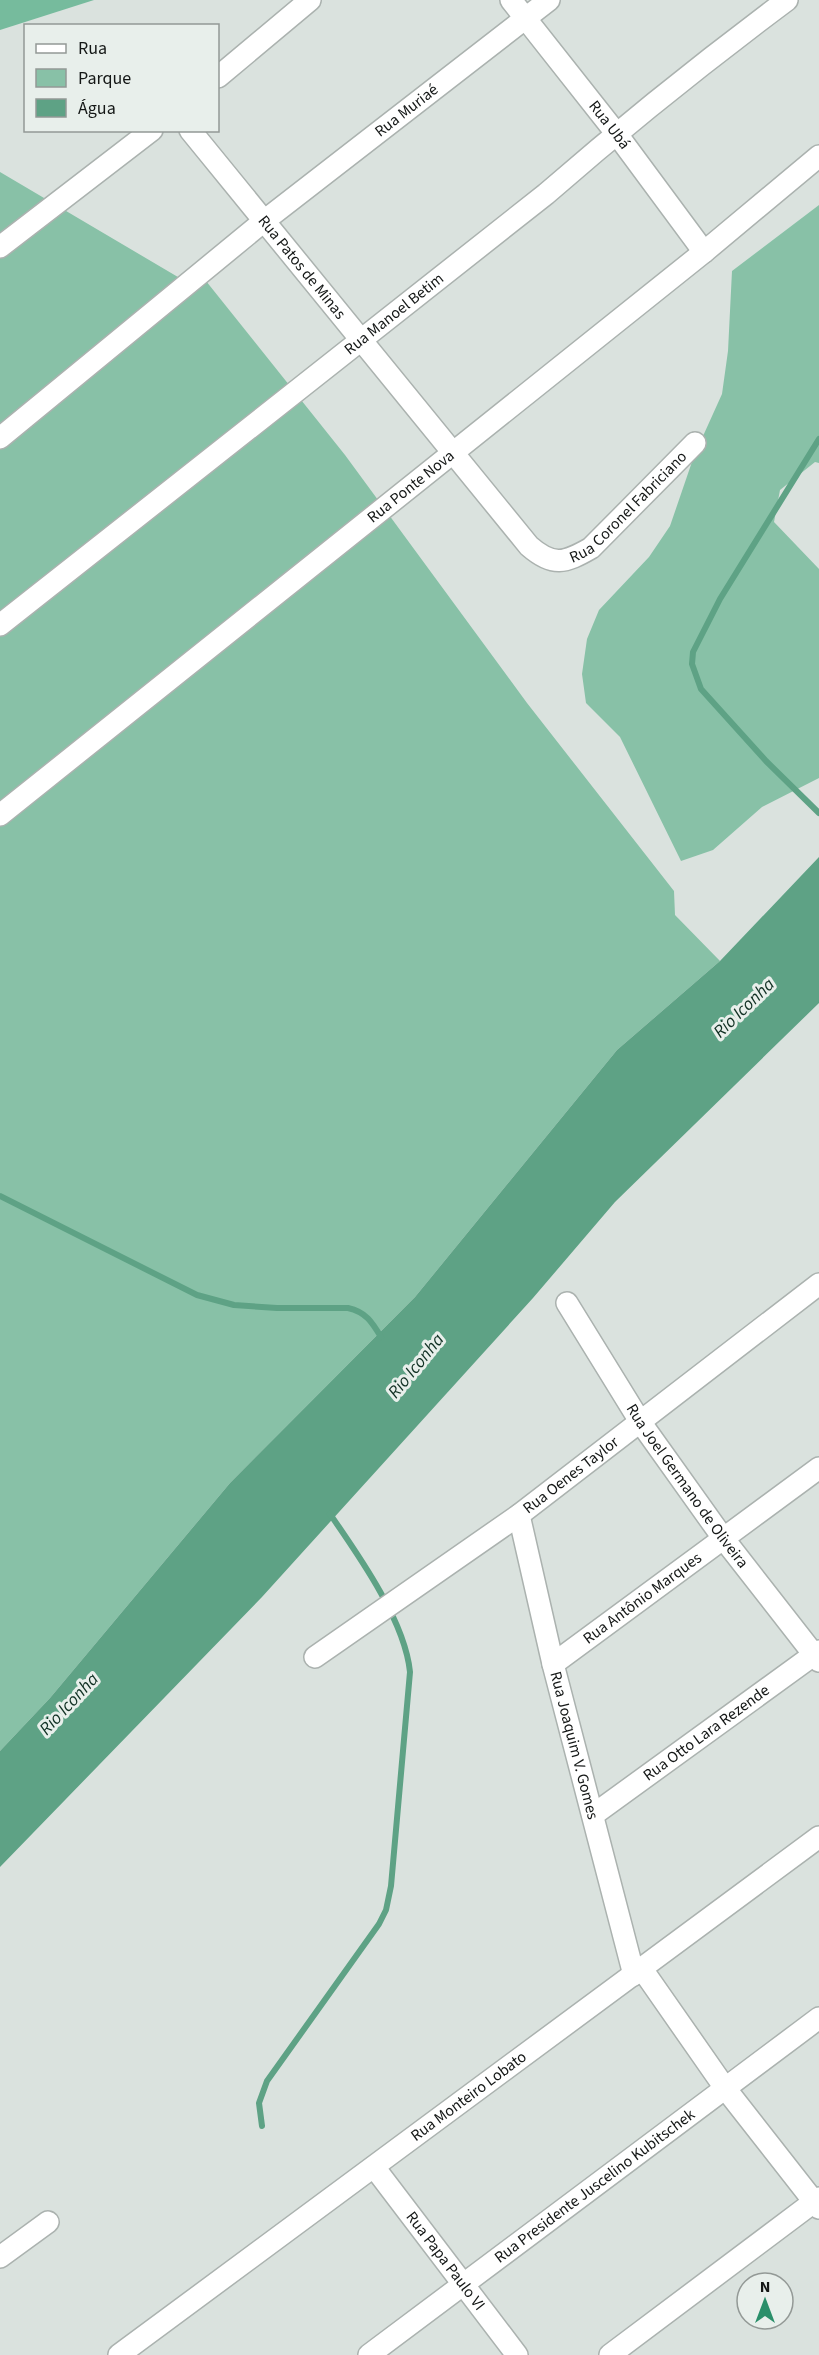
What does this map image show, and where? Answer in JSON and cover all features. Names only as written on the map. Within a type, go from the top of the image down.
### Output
[{"type":"street","points":[[219,76],[310,0]]},
{"type":"street","name":"Rua Ubá","points":[[512,0],[705,252]]},
{"type":"street","name":"Rua Muriaé","points":[[0,438],[264,221],[549,0]]},
{"type":"street","name":"Rua Manoel Betim","points":[[0,625],[546,194],[616,133],[787,0]]},
{"type":"street","points":[[0,247],[149,132]]},
{"type":"street","name":"Rua Patos de Minas","points":[[192,132],[528,546],[541,556],[556,562]]},
{"type":"street","name":"Rua Ponte Nova","points":[[0,815],[705,252],[819,156]]},
{"type":"street","name":"Rua Coronel Fabriciano","points":[[556,562],[574,558],[591,548],[695,443]]},
{"type":"street","name":"Rua Oenes Taylor","points":[[315,1657],[519,1515],[819,1284]]},
{"type":"street","name":"Rua Joel Germano de Oliveira","points":[[567,1303],[641,1423],[723,1538],[817,1655]]},
{"type":"street","name":"Rua Antônio Marques","points":[[552,1664],[819,1468]]},
{"type":"street","name":"Rua Joaquim V. Gomes","points":[[519,1515],[552,1664],[638,1972],[725,2088],[817,2203]]},
{"type":"street","name":"Rua Otto Lara Rezende","points":[[593,1815],[817,1655]]},
{"type":"street","name":"Rua Monteiro Lobato","points":[[119,2355],[819,1837]]},
{"type":"street","name":"Rua Presidente Juscelino Kubitschek","points":[[369,2355],[819,2018]]},
{"type":"street","name":"Rua Papa Paulo VI","points":[[374,2167],[465,2283],[517,2355]]},
{"type":"street","points":[[610,2355],[817,2203]]},
{"type":"street","points":[[0,2257],[48,2222]]},
{"type":"green space","points":[[0,172],[183,280],[198,271],[345,455],[527,703],[674,891],[675,915],[720,961],[617,1050],[415,1297],[230,1483],[50,1698],[0,1751]]},
{"type":"green space","points":[[819,205],[819,463],[815,462],[780,490],[774,522],[819,569],[819,778],[762,807],[713,850],[681,861],[620,737],[586,703],[582,674],[587,639],[599,610],[649,557],[670,526],[694,456],[722,394],[728,351],[732,271]]},
{"type":"shaded area","points":[[0,0],[94,0],[0,30]]},
{"type":"water","name":"Rio Iconha","points":[[819,857],[819,1003],[615,1202],[533,1298],[262,1597],[0,1867],[0,1751],[50,1698],[230,1483],[415,1297],[617,1050],[720,961]]},
{"type":"waterway","points":[[819,439],[720,599],[693,652],[692,664],[701,689],[766,761],[819,813]]},
{"type":"waterway","points":[[0,1196],[197,1295],[234,1305],[277,1308],[348,1308],[368,1318],[381,1337]]},
{"type":"waterway","points":[[262,2126],[259,2103],[267,2081],[379,1924],[386,1910],[391,1886],[410,1672],[406,1652],[390,1611],[367,1569],[330,1514]]}]
